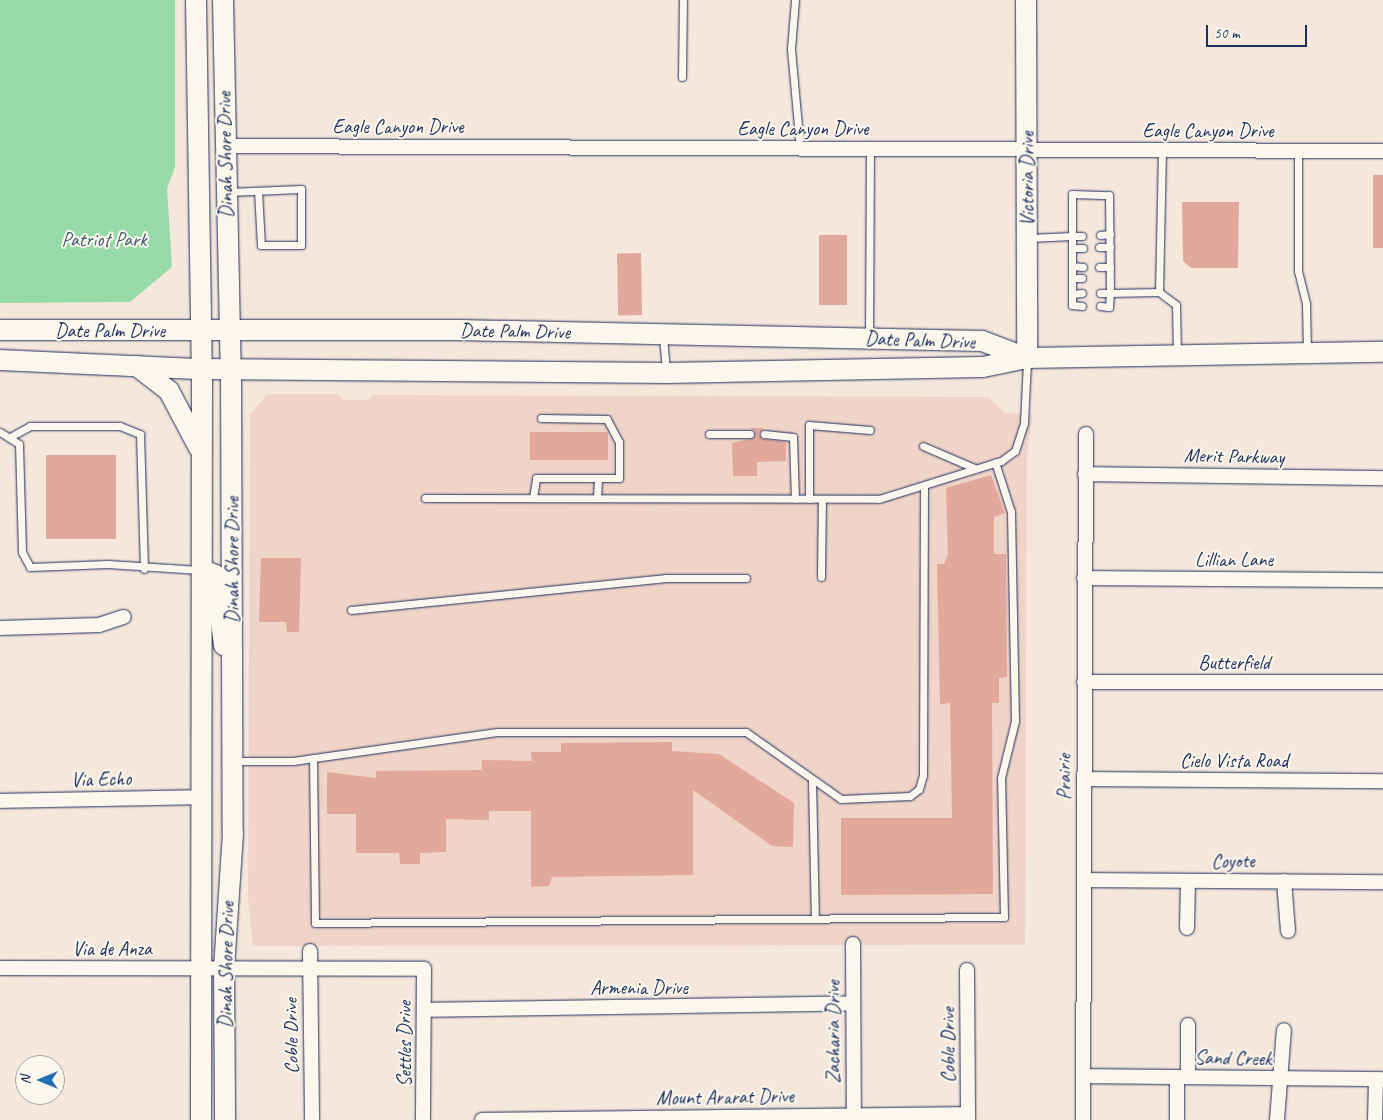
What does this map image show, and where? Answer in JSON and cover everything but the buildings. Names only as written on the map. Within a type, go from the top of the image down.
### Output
[{"type":"main road","name":"Dinah Shore Drive","points":[[196,0],[202,330],[203,861],[201,1120]]},
{"type":"main road","name":"Dinah Shore Drive","points":[[222,0],[225,193],[231,368],[233,665],[233,761],[224,967],[225,1120]]},
{"type":"main road","name":"Victoria Drive","points":[[1026,0],[1027,358]]},
{"type":"main road","name":"Date Palm Drive","points":[[2,331],[230,330],[869,338],[982,341],[1027,358]]},
{"type":"main road","name":"Date Palm Drive","points":[[0,360],[202,369],[667,373],[984,367],[1027,358],[1307,351],[1383,352]]},
{"type":"main road","points":[[137,366],[168,390],[202,456]]},
{"type":"main road","points":[[202,570],[214,575],[220,635],[233,665]]},
{"type":"main road","points":[[203,761],[233,761]]},
{"type":"main road","points":[[203,861],[213,885],[213,947],[224,967]]},
{"type":"street","name":"Eagle Canyon Drive","points":[[224,146],[1383,151]]},
{"type":"street","name":"Prairie","points":[[1083,1120],[1086,434]]},
{"type":"street","name":"Merit Parkway","points":[[1085,474],[1383,478]]},
{"type":"street","name":"Lillian Lane","points":[[1084,578],[1383,580]]},
{"type":"street","points":[[0,628],[99,625],[124,617]]},
{"type":"street","name":"Butterfield","points":[[1084,682],[1383,682]]},
{"type":"street","name":"Cielo Vista Road","points":[[1084,779],[1383,781]]},
{"type":"street","name":"Via Echo","points":[[0,801],[203,796]]},
{"type":"street","name":"Coyote","points":[[1084,880],[1383,882]]},
{"type":"street","points":[[1284,881],[1288,931]]},
{"type":"street","points":[[1187,928],[1188,882]]},
{"type":"street","name":"Zacharia Drive","points":[[853,944],[854,1118]]},
{"type":"street","name":"Coble Drive","points":[[310,951],[312,1120]]},
{"type":"street","name":"Via de Anza","points":[[0,968],[224,967],[310,970],[424,969]]},
{"type":"street","name":"Settles Drive","points":[[423,1120],[424,969]]},
{"type":"street","name":"Coble Drive","points":[[968,970],[968,1117]]},
{"type":"street","name":"Armenia Drive","points":[[424,1010],[853,1004]]},
{"type":"street","points":[[1177,1120],[1188,1026]]},
{"type":"street","points":[[1276,1120],[1284,1030]]},
{"type":"street","name":"Sand Creek","points":[[1083,1076],[1379,1079]]},
{"type":"street","points":[[1375,1120],[1379,1079]]},
{"type":"street","name":"Mount Ararat Drive","points":[[482,1120],[968,1117]]},
{"type":"lane","points":[[682,77],[683,0]]},
{"type":"lane","points":[[794,0],[791,49],[800,148]]},
{"type":"lane","points":[[869,338],[870,148]]},
{"type":"lane","points":[[1159,292],[1162,150]]},
{"type":"lane","points":[[1298,150],[1298,271],[1306,304],[1307,351]]},
{"type":"lane","points":[[225,193],[258,191],[301,189],[301,245],[261,245],[258,191]]},
{"type":"lane","points":[[1082,306],[1072,305],[1072,194],[1109,195],[1109,307],[1100,306]]},
{"type":"lane","points":[[1100,235],[1110,234]]},
{"type":"lane","points":[[1026,238],[1082,236]]},
{"type":"lane","points":[[1099,247],[1110,247]]},
{"type":"lane","points":[[1072,248],[1083,248]]},
{"type":"lane","points":[[1072,266],[1083,267]]},
{"type":"lane","points":[[1099,267],[1110,267]]},
{"type":"lane","points":[[1072,278],[1082,278]]},
{"type":"lane","points":[[1100,278],[1110,278]]},
{"type":"lane","points":[[1100,293],[1159,292],[1176,305],[1177,354]]},
{"type":"lane","points":[[1072,294],[1082,293]]},
{"type":"lane","points":[[662,334],[667,373]]},
{"type":"lane","points":[[425,498],[879,499],[995,462],[1015,451],[1021,437],[1027,358]]},
{"type":"lane","points":[[533,498],[536,478],[619,478],[614,427],[606,419],[541,418]]},
{"type":"lane","points":[[809,499],[809,425],[870,430]]},
{"type":"lane","points":[[12,436],[30,426],[120,426],[140,434],[144,569]]},
{"type":"lane","points":[[0,432],[12,436],[19,450],[26,563],[202,570]]},
{"type":"lane","points":[[709,434],[750,434]]},
{"type":"lane","points":[[764,434],[793,437],[795,499]]},
{"type":"lane","points":[[923,446],[974,468]]},
{"type":"lane","points":[[313,758],[315,923],[1004,917],[1001,778],[1015,721],[1011,522],[995,462]]},
{"type":"lane","points":[[597,498],[598,478]]},
{"type":"lane","points":[[233,761],[313,758],[497,732],[746,732],[841,799],[900,799],[919,789],[924,486]]},
{"type":"lane","points":[[821,577],[822,499]]},
{"type":"lane","points":[[350,610],[666,578],[746,578]]},
{"type":"lane","points":[[812,780],[815,919]]},
{"type":"shaded area","points":[[267,394],[338,394],[343,400],[368,400],[372,395],[988,397],[1005,413],[1033,414],[1027,450],[1025,945],[253,946],[248,898],[250,415]]},
{"type":"green space","name":"Patriot Park","points":[[0,0],[175,0],[175,167],[167,189],[172,267],[130,302],[0,303]]}]
